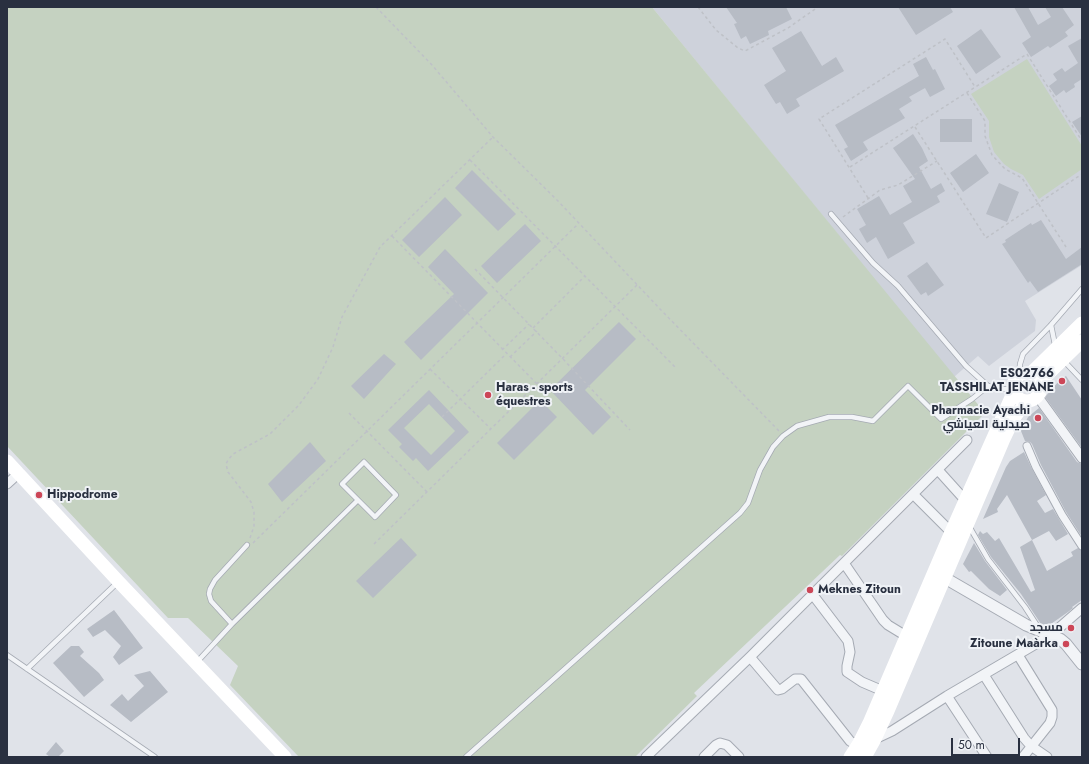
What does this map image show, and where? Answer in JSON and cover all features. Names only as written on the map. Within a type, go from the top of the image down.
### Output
[{"type":"main road","points":[[865,757],[875,739],[939,575],[951,532],[1013,391],[1014,381],[1025,374],[1056,348],[1082,323]]},
{"type":"main road","points":[[1040,382],[1082,341]]},
{"type":"main road","points":[[850,757],[859,743],[906,636],[968,523],[1014,418],[1041,390],[1038,378],[1025,374]]},
{"type":"main road","points":[[1013,391],[1018,399],[1032,399]]},
{"type":"main road","points":[[7,461],[118,581],[285,757]]},
{"type":"street","points":[[1032,399],[1082,458]]},
{"type":"street","points":[[648,756],[750,657],[967,440]]},
{"type":"street","points":[[1027,446],[1036,467],[1062,515],[1082,546]]},
{"type":"street","points":[[938,470],[965,500]]},
{"type":"street","points":[[7,484],[19,473]]},
{"type":"street","points":[[913,494],[951,532]]},
{"type":"street","points":[[844,563],[883,620],[888,625],[906,636]]},
{"type":"street","points":[[939,575],[1026,625],[1060,639],[1066,644],[1082,664]]},
{"type":"street","points":[[812,595],[848,641],[850,652],[846,672],[862,682],[883,691]]},
{"type":"street","points":[[750,657],[778,690],[782,689],[795,679],[800,679],[850,741],[853,743],[859,743],[875,739],[892,731],[947,696],[984,676],[1051,635],[1082,608]]},
{"type":"street","points":[[1018,655],[1052,710],[1050,723],[1023,757]]},
{"type":"street","points":[[984,676],[1024,738],[1031,746],[1047,757]]},
{"type":"street","points":[[947,696],[987,757]]},
{"type":"street","points":[[704,757],[720,743],[726,745],[739,757]]},
{"type":"lane","points":[[831,214],[873,263],[898,286],[966,366],[988,386],[1013,391]]},
{"type":"lane","points":[[1025,374],[1020,364],[1022,354],[1051,325],[1082,289]]},
{"type":"lane","points":[[1051,325],[1056,348]]},
{"type":"lane","points":[[1062,360],[1082,380]]},
{"type":"lane","points":[[466,757],[740,513],[748,503],[765,459],[783,436],[797,426],[829,417],[852,417],[873,421],[908,386],[941,419],[972,399],[988,386]]},
{"type":"lane","points":[[364,462],[396,495],[374,517],[358,500],[342,484],[364,462]]},
{"type":"lane","points":[[196,663],[232,624],[358,500]]},
{"type":"lane","points":[[968,523],[988,559],[1025,607],[1040,631]]},
{"type":"lane","points":[[232,624],[211,600],[209,594],[214,580],[247,546]]},
{"type":"lane","points":[[27,669],[118,581]]},
{"type":"lane","points":[[7,655],[155,757]]},
{"type":"path","points":[[376,7],[432,65],[493,137],[579,223],[783,436]]},
{"type":"path","points":[[698,7],[716,30],[738,48],[746,51],[788,28],[818,7]]},
{"type":"path","points":[[868,198],[819,119],[944,39],[976,88]]},
{"type":"path","points":[[850,167],[915,127],[1027,54],[1082,140]]},
{"type":"path","points":[[967,93],[985,120],[985,136],[992,155],[1005,169],[1022,178],[1066,247]]},
{"type":"path","points":[[915,127],[986,238],[1082,174]]},
{"type":"path","points":[[247,546],[254,526],[254,512],[251,502],[228,472],[226,464],[228,460],[233,454],[270,434],[299,405],[318,379],[326,364],[348,304],[380,248],[493,137]]},
{"type":"path","points":[[470,160],[675,367]]},
{"type":"path","points":[[837,221],[880,190],[898,185],[937,161]]},
{"type":"path","points":[[247,546],[253,543],[579,223]]},
{"type":"path","points":[[392,236],[476,324],[537,384]]},
{"type":"path","points":[[475,270],[536,331],[630,430]]},
{"type":"path","points":[[533,328],[585,276]]},
{"type":"path","points":[[374,544],[638,286]]},
{"type":"path","points":[[502,350],[529,324]]},
{"type":"path","points":[[510,357],[536,331]]},
{"type":"path","points":[[442,417],[506,354]]},
{"type":"path","points":[[430,369],[491,429]]},
{"type":"path","points":[[348,413],[427,492]]},
{"type":"shaded area","points":[[652,7],[1082,7],[1082,265],[1025,301],[1036,320],[1035,331],[989,366],[978,356],[954,377]]},
{"type":"green space","name":"Haras - sports équestres","points":[[7,7],[652,7],[985,413],[842,556],[840,555],[694,693],[697,696],[635,757],[299,757],[230,685],[238,666],[188,618],[168,618],[7,446]]},
{"type":"green space","points":[[1027,59],[1082,146],[1082,169],[1039,199],[1023,175],[1004,164],[994,152],[989,137],[989,121],[971,94]]},
{"type":"building","points":[[726,7],[786,7],[792,19],[768,31],[769,35],[750,44],[746,36],[741,39],[734,24],[737,23]]},
{"type":"building","points":[[898,7],[950,7],[953,12],[916,35]]},
{"type":"building","points":[[1014,7],[1028,7],[1038,25],[1051,17],[1045,7],[1062,7],[1074,25],[1065,32],[1068,36],[1050,48],[1048,46],[1031,57],[1022,43],[1031,37]]},
{"type":"building","points":[[981,29],[1001,57],[976,74],[957,46]]},
{"type":"building","points":[[801,31],[822,66],[836,57],[844,71],[796,99],[800,106],[787,114],[780,102],[776,104],[764,85],[786,71],[772,48]]},
{"type":"building","points":[[1082,38],[1082,79],[1074,84],[1075,87],[1066,93],[1064,90],[1056,96],[1049,86],[1057,80],[1053,74],[1062,68],[1065,72],[1078,63],[1068,46]]},
{"type":"building","points":[[926,57],[933,70],[935,69],[945,89],[930,97],[925,88],[909,97],[912,101],[899,109],[905,118],[863,142],[868,150],[851,161],[844,149],[848,147],[835,125],[919,76],[913,64]]},
{"type":"building","points":[[1082,116],[1082,137],[1072,122]]},
{"type":"building","points":[[940,119],[972,119],[972,142],[940,142]]},
{"type":"building","points":[[913,134],[928,161],[919,167],[931,189],[941,183],[945,191],[937,196],[940,202],[903,223],[915,243],[888,259],[876,237],[867,243],[859,229],[866,225],[857,209],[879,196],[890,215],[912,202],[903,186],[915,179],[893,148]]},
{"type":"building","points":[[976,154],[989,173],[963,192],[950,173]]},
{"type":"building","points":[[472,170],[516,214],[498,231],[455,188]]},
{"type":"building","points":[[999,183],[1019,192],[1007,222],[986,214]]},
{"type":"building","points":[[445,197],[462,215],[419,257],[402,240]]},
{"type":"building","points":[[1041,220],[1066,259],[1082,247],[1082,264],[1038,292],[1030,281],[1028,283],[1002,244],[1006,242],[1005,240],[1031,223],[1032,225]]},
{"type":"building","points":[[525,224],[541,241],[497,283],[481,266]]},
{"type":"building","points":[[445,249],[488,293],[421,360],[404,342],[454,294],[428,267]]},
{"type":"building","points":[[927,262],[944,285],[928,296],[926,292],[921,295],[907,276]]},
{"type":"building","points":[[619,322],[636,339],[585,390],[611,417],[593,435],[550,390]]},
{"type":"building","points":[[384,354],[396,364],[364,399],[351,386]]},
{"type":"building","points":[[1066,376],[1082,400],[1082,448],[1045,397],[1059,381]]},
{"type":"building","points":[[429,390],[469,432],[428,471],[416,458],[413,461],[399,447],[402,444],[388,430]],"holes":[[[429,404],[455,431],[431,455],[404,428]]]},
{"type":"building","points":[[540,400],[557,417],[514,460],[497,443]]},
{"type":"building","points":[[1039,408],[1077,462],[1082,464],[1082,537],[1066,512],[1041,465],[1032,444],[1025,441],[1021,431],[1028,417]]},
{"type":"building","points":[[310,442],[326,461],[282,502],[268,484]]},
{"type":"building","points":[[1024,452],[1046,495],[1037,501],[1045,513],[1053,509],[1068,534],[1056,541],[1049,531],[1032,540],[1007,495],[997,509],[998,512],[983,519],[1006,467],[1010,461]]},
{"type":"building","points":[[980,531],[983,534],[987,532],[995,541],[999,538],[1031,592],[1035,590],[1020,547],[1032,540],[1047,571],[1073,556],[1071,552],[1078,548],[1082,551],[1082,600],[1048,626],[1041,624],[1021,594],[991,557],[978,535]]},
{"type":"building","points":[[401,538],[417,555],[373,598],[356,581]]},
{"type":"building","points":[[974,543],[985,561],[1007,590],[1000,596],[989,589],[971,571],[969,572],[963,564]]},
{"type":"building","points":[[114,610],[143,648],[119,665],[113,657],[121,646],[105,630],[93,637],[87,629]]},
{"type":"building","points":[[71,646],[79,646],[84,652],[80,656],[99,673],[104,680],[84,697],[53,663]]},
{"type":"building","points":[[150,671],[168,692],[131,722],[110,705],[122,694],[128,701],[144,686],[134,675]]},
{"type":"building","points":[[56,742],[64,751],[58,757],[50,757],[46,754]]},
{"type":"place","name":"ES02766 TASSHILAT JENANE","points":[[1062,381]]},
{"type":"place","name":"Haras - sports équestres","points":[[488,395]]},
{"type":"place","name":"Pharmacie Ayachi صيدلية العياشي","points":[[1038,418]]},
{"type":"place","name":"Hippodrome","points":[[39,495]]},
{"type":"place","name":"Meknes Zitoun","points":[[810,590]]},
{"type":"place","name":"مسجد","points":[[1071,628]]},
{"type":"place","name":"Zitoune Maàrka","points":[[1066,644]]}]
